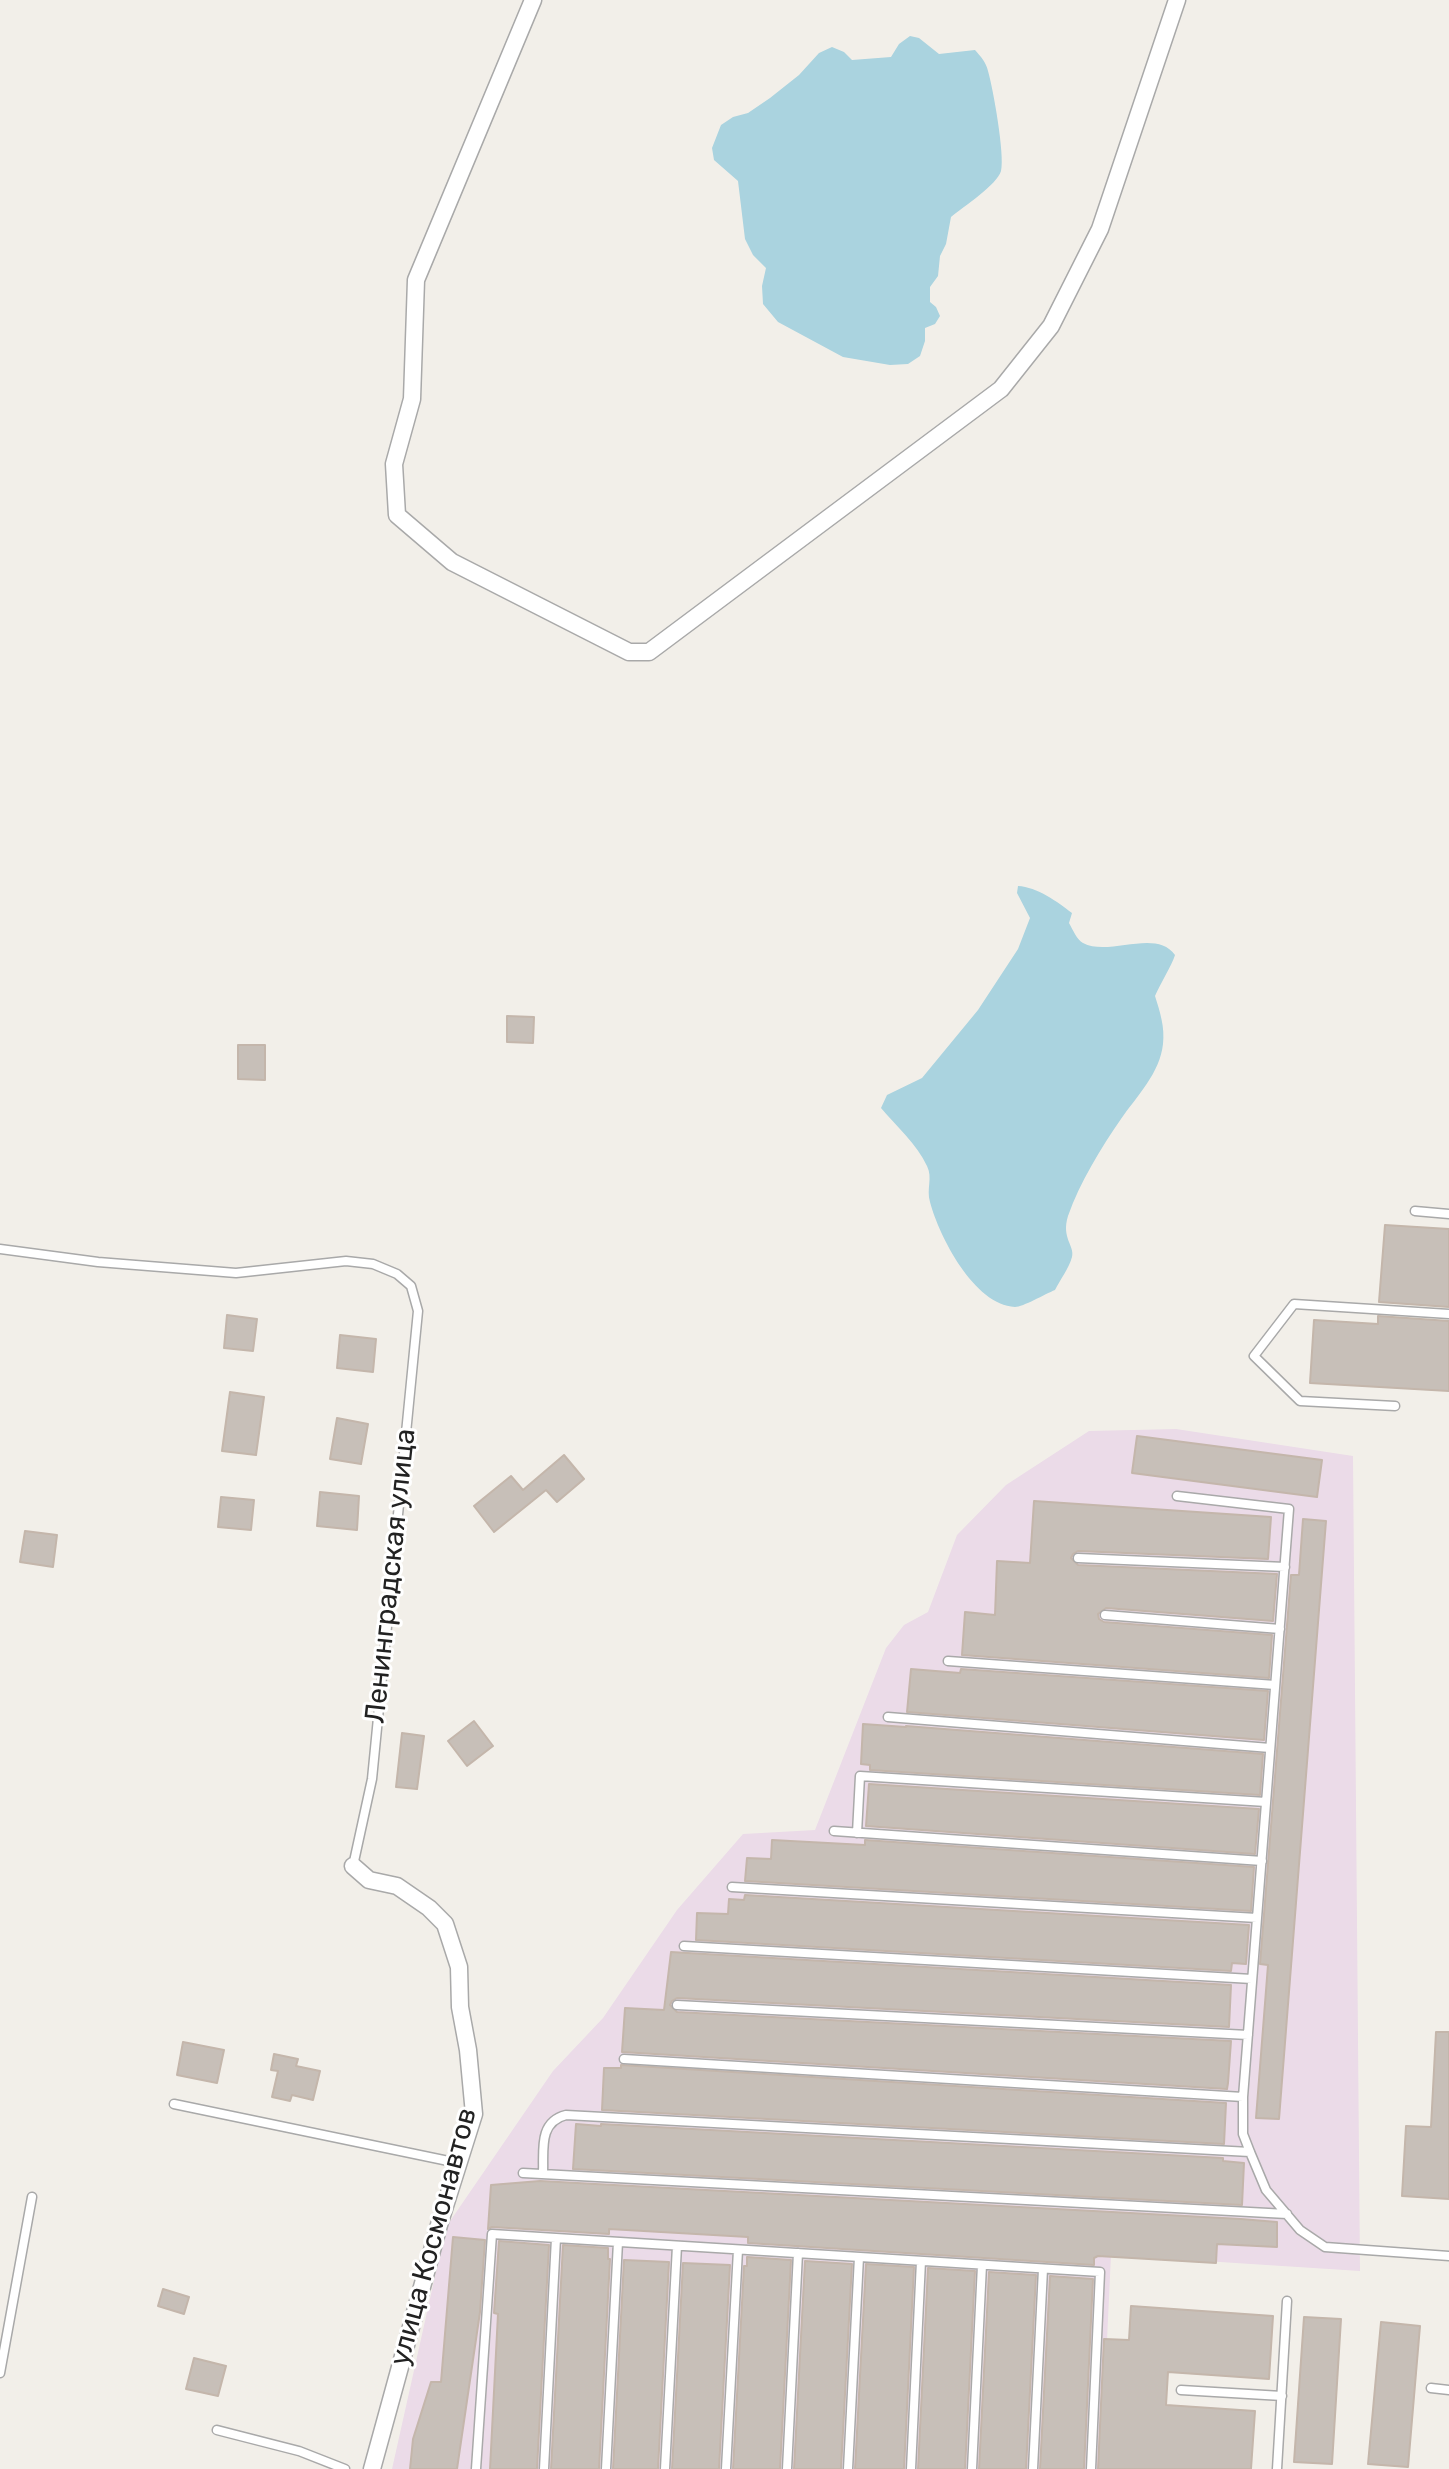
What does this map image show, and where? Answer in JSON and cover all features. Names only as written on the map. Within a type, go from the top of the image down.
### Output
[{"type":"street","points":[[533,0],[416,280],[412,399],[394,464],[397,515],[452,562],[629,652],[649,652],[1001,389],[1051,326],[1100,229],[1177,0]]},
{"type":"street","name":"улица Космонавтов","points":[[353,1866],[369,1880],[397,1886],[429,1908],[445,1924],[459,1967],[460,2007],[474,2114],[418,2300],[372,2469]]},
{"type":"lane","points":[[1415,1211],[1449,1214]]},
{"type":"lane","name":"Ленинградская улица","points":[[0,1249],[98,1262],[236,1273],[346,1261],[373,1264],[397,1274],[411,1286],[418,1311],[372,1779],[353,1866]]},
{"type":"lane","points":[[1395,1406],[1300,1401],[1254,1356],[1294,1304],[1449,1314]]},
{"type":"lane","points":[[1177,1496],[1289,1509],[1243,2097],[1243,2134],[1266,2190],[1300,2230],[1325,2247],[1449,2256]]},
{"type":"lane","points":[[1078,1558],[1285,1567]]},
{"type":"lane","points":[[1105,1615],[1280,1629]]},
{"type":"lane","points":[[948,1661],[1275,1685]]},
{"type":"lane","points":[[888,1717],[1270,1748]]},
{"type":"lane","points":[[857,1833],[860,1776],[1266,1802]]},
{"type":"lane","points":[[834,1831],[1262,1861]]},
{"type":"lane","points":[[732,1887],[1257,1918]]},
{"type":"lane","points":[[684,1946],[1252,1979]]},
{"type":"lane","points":[[677,2005],[1248,2035]]},
{"type":"lane","points":[[624,2059],[1243,2097]]},
{"type":"lane","points":[[174,2104],[459,2163]]},
{"type":"lane","points":[[543,2173],[544,2132],[553,2120],[566,2115],[1250,2152]]},
{"type":"lane","points":[[523,2173],[1287,2214]]},
{"type":"lane","points":[[0,2373],[32,2197]]},
{"type":"lane","points":[[476,2469],[492,2234],[1100,2272],[1091,2469]]},
{"type":"lane","points":[[544,2469],[556,2238]]},
{"type":"lane","points":[[606,2469],[618,2242]]},
{"type":"lane","points":[[665,2469],[677,2246]]},
{"type":"lane","points":[[726,2469],[738,2250]]},
{"type":"lane","points":[[787,2469],[798,2253]]},
{"type":"lane","points":[[848,2469],[859,2257]]},
{"type":"lane","points":[[911,2469],[921,2261]]},
{"type":"lane","points":[[972,2469],[982,2265]]},
{"type":"lane","points":[[1033,2469],[1043,2269]]},
{"type":"lane","points":[[1277,2469],[1287,2301]]},
{"type":"lane","points":[[1431,2388],[1449,2390]]},
{"type":"lane","points":[[1181,2390],[1282,2396]]},
{"type":"lane","points":[[217,2430],[299,2451],[345,2469]]},
{"type":"shaded area","points":[[1176,1429],[1353,1456],[1360,2271],[1111,2255],[1101,2469],[392,2469],[446,2227],[553,2071],[603,2018],[677,1910],[743,1834],[815,1830],[886,1648],[904,1625],[928,1612],[957,1535],[1006,1485],[1089,1431]]},
{"type":"water","points":[[910,36],[919,38],[939,54],[975,50],[983,60],[995,106],[1002,163],[993,183],[951,217],[938,276],[930,287],[930,302],[940,316],[935,324],[925,328],[920,356],[908,364],[890,365],[843,357],[778,322],[763,304],[762,286],[766,268],[753,255],[745,239],[738,181],[714,160],[712,148],[721,125],[733,117],[748,113],[770,98],[799,75],[819,53],[832,47],[852,60],[891,57],[899,44]]},
{"type":"water","points":[[1018,886],[1040,892],[1072,913],[1069,923],[1083,943],[1106,947],[1156,944],[1167,947],[1175,955],[1155,996],[1163,1032],[1161,1055],[1147,1084],[1099,1153],[1073,1203],[1066,1224],[1072,1253],[1069,1265],[1055,1290],[1015,1307],[986,1295],[960,1266],[935,1216],[929,1197],[929,1175],[923,1158],[881,1108],[887,1095],[922,1078],[978,1010],[1018,949],[1030,918],[1017,893]]},
{"type":"building","points":[[507,1016],[534,1017],[533,1043],[507,1042]]},
{"type":"building","points":[[238,1045],[265,1045],[265,1080],[238,1079]]},
{"type":"building","points":[[1385,1225],[1449,1229],[1449,1307],[1379,1302]]},
{"type":"building","points":[[227,1315],[257,1319],[253,1351],[224,1348]]},
{"type":"building","points":[[1378,1316],[1449,1321],[1449,1391],[1310,1383],[1314,1320],[1378,1324]]},
{"type":"building","points":[[340,1335],[376,1339],[373,1372],[337,1368]]},
{"type":"building","points":[[230,1392],[264,1397],[256,1455],[222,1451]]},
{"type":"building","points":[[337,1418],[368,1424],[361,1464],[330,1459]]},
{"type":"building","points":[[1137,1436],[1322,1460],[1317,1497],[1132,1473]]},
{"type":"building","points":[[564,1455],[584,1479],[557,1502],[546,1490],[494,1532],[474,1506],[511,1476],[523,1490]]},
{"type":"building","points":[[320,1492],[359,1496],[357,1530],[317,1526]]},
{"type":"building","points":[[221,1497],[254,1500],[251,1530],[218,1527]]},
{"type":"building","points":[[1034,1501],[1271,1517],[1268,1559],[1078,1551],[1071,1558],[1078,1565],[1277,1574],[1273,1621],[1106,1608],[1098,1614],[1104,1622],[1272,1635],[1269,1678],[962,1655],[965,1612],[995,1615],[997,1561],[1030,1563]]},
{"type":"building","points":[[1303,1519],[1326,1521],[1279,2119],[1256,2118],[1268,1965],[1260,1964],[1291,1575],[1299,1575]]},
{"type":"building","points":[[25,1531],[57,1535],[53,1567],[20,1562]]},
{"type":"building","points":[[911,1669],[960,1673],[961,1669],[1268,1691],[1264,1740],[907,1712]]},
{"type":"building","points":[[474,1721],[493,1746],[467,1766],[448,1741]]},
{"type":"building","points":[[863,1724],[1263,1754],[1260,1795],[870,1770],[870,1765],[861,1764]]},
{"type":"building","points":[[402,1733],[424,1736],[417,1789],[396,1787]]},
{"type":"building","points":[[869,1784],[1259,1809],[1255,1854],[866,1826]]},
{"type":"building","points":[[772,1840],[865,1845],[865,1840],[1254,1867],[1251,1911],[745,1881],[747,1858],[771,1859]]},
{"type":"building","points":[[745,1895],[1249,1925],[1246,1964],[1232,1963],[1231,1971],[696,1940],[697,1913],[728,1914],[729,1899],[744,1900]]},
{"type":"building","points":[[671,1952],[1231,1985],[1229,2027],[677,1998],[670,2005],[677,2012],[1231,2041],[1227,2089],[622,2052],[625,2008],[664,2010]]},
{"type":"building","points":[[1436,2032],[1449,2032],[1449,2199],[1402,2196],[1406,2126],[1431,2127]]},
{"type":"building","points":[[183,2042],[224,2050],[217,2083],[177,2075]]},
{"type":"building","points":[[274,2054],[298,2059],[296,2066],[320,2071],[313,2100],[292,2095],[290,2101],[272,2097],[278,2071],[271,2070]]},
{"type":"building","points":[[621,2065],[1226,2103],[1224,2144],[602,2110],[604,2068],[621,2068]]},
{"type":"building","points":[[576,2124],[1223,2158],[1223,2161],[1244,2163],[1242,2205],[573,2169]]},
{"type":"building","points":[[540,2181],[1277,2222],[1277,2247],[1217,2244],[1216,2263],[1098,2256],[1094,2258],[1094,2265],[748,2243],[748,2237],[609,2229],[609,2234],[488,2229],[491,2185]]},
{"type":"building","points":[[453,2237],[485,2240],[480,2312],[457,2469],[410,2469],[413,2439],[431,2382],[441,2382]]},
{"type":"building","points":[[499,2241],[549,2245],[537,2469],[490,2469]]},
{"type":"building","points":[[563,2245],[608,2248],[610,2259],[599,2469],[551,2469]]},
{"type":"building","points":[[747,2257],[791,2260],[780,2469],[733,2469],[744,2266],[747,2266]]},
{"type":"building","points":[[624,2260],[669,2262],[658,2469],[613,2469]]},
{"type":"building","points":[[805,2261],[852,2264],[841,2469],[794,2469]]},
{"type":"building","points":[[683,2263],[730,2265],[719,2469],[672,2469]]},
{"type":"building","points":[[866,2264],[914,2267],[904,2469],[855,2469]]},
{"type":"building","points":[[928,2268],[975,2271],[965,2469],[918,2469]]},
{"type":"building","points":[[989,2272],[1036,2275],[1026,2469],[979,2469]]},
{"type":"building","points":[[1050,2276],[1093,2279],[1084,2469],[1040,2469]]},
{"type":"building","points":[[163,2289],[189,2297],[184,2314],[158,2306]]},
{"type":"building","points":[[1131,2306],[1273,2316],[1269,2379],[1168,2372],[1166,2405],[1255,2411],[1251,2469],[1098,2469],[1104,2339],[1129,2340]]},
{"type":"building","points":[[1304,2317],[1341,2319],[1332,2464],[1294,2462]]},
{"type":"building","points":[[1381,2322],[1420,2326],[1408,2467],[1368,2464]]},
{"type":"building","points":[[194,2358],[226,2366],[218,2396],[186,2389]]}]
